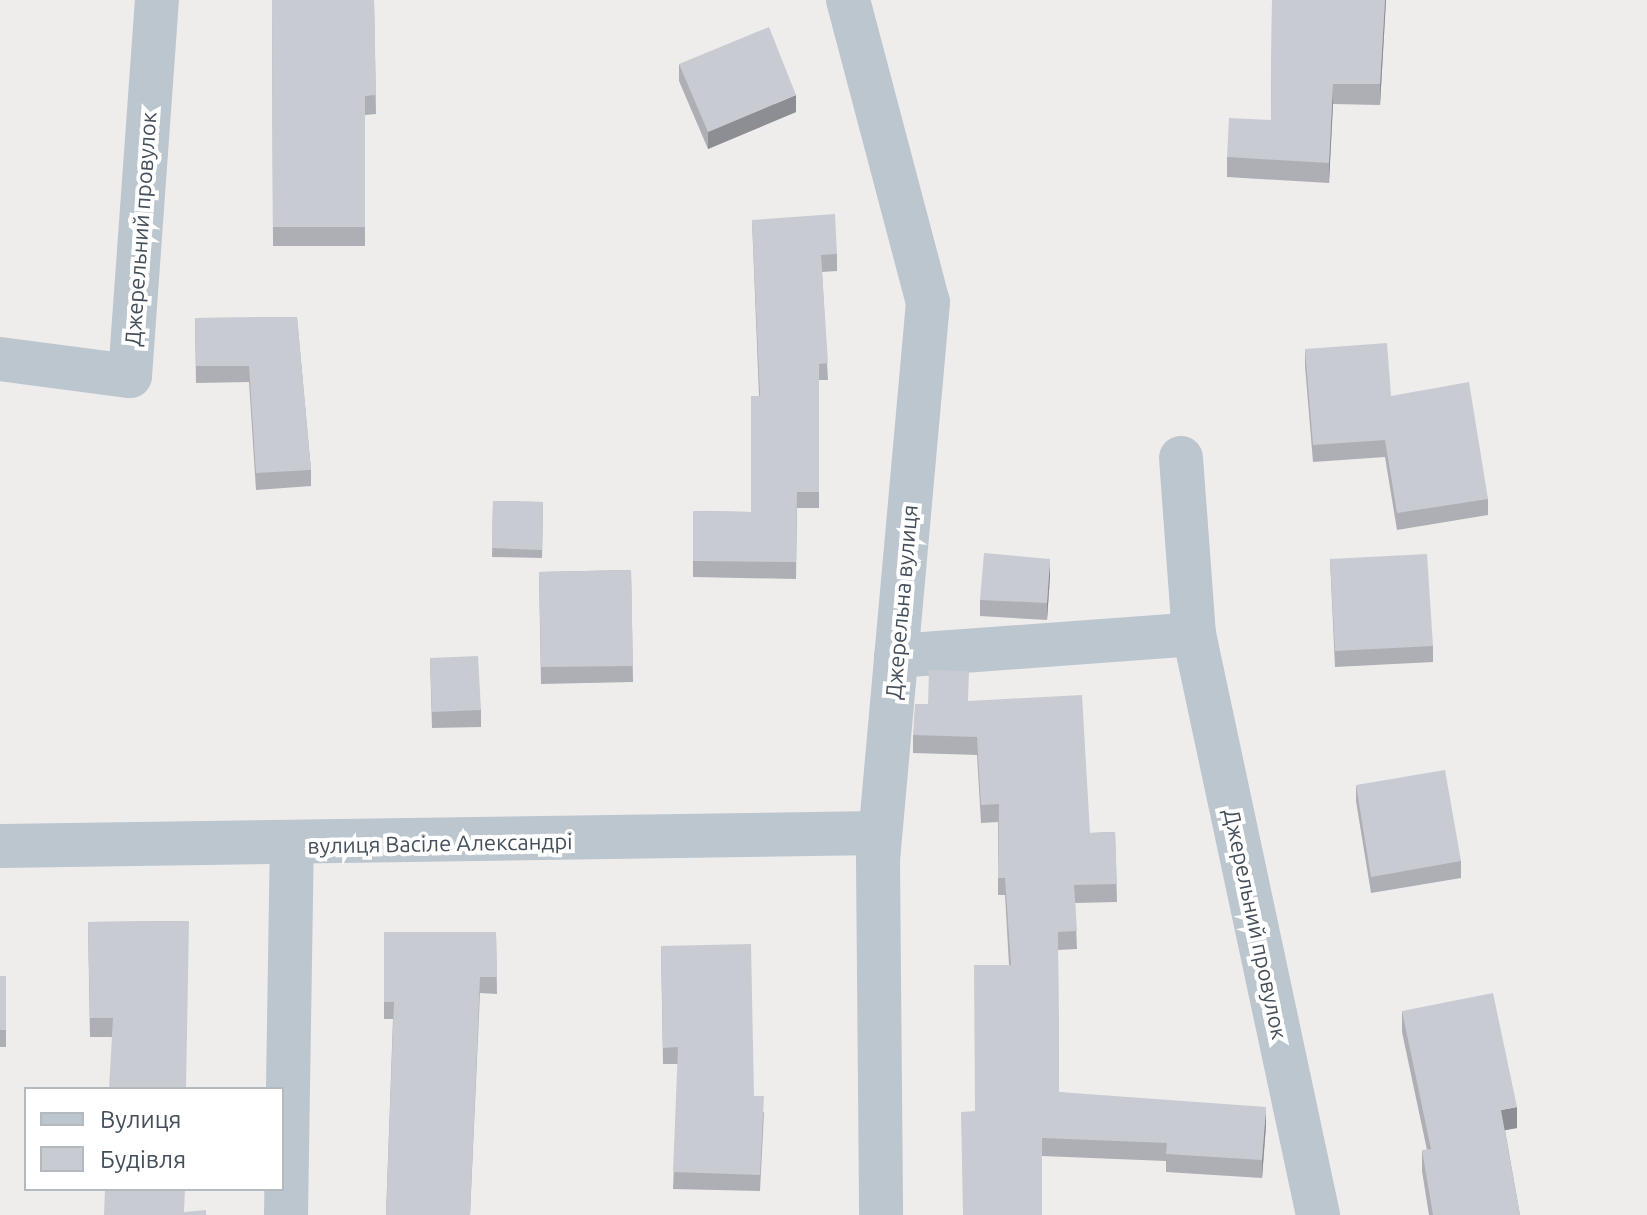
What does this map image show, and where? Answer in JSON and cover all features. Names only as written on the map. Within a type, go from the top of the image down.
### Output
[{"type":"street","name":"Джерельний провулок","points":[[0,359],[130,376],[157,0]]},
{"type":"street","name":"Джерельна вулиця","points":[[848,0],[928,302],[880,833],[881,1215]]},
{"type":"street","name":"Джерельний провулок","points":[[1181,458],[1194,634],[1318,1215]]},
{"type":"street","points":[[896,656],[1194,634]]},
{"type":"street","name":"вулиця Васіле Александрі","points":[[0,846],[292,846],[880,833]]},
{"type":"street","points":[[286,1215],[292,846]]},
{"type":"building","points":[[272,0],[374,0],[376,95],[365,96],[365,227],[273,227]]},
{"type":"building","points":[[1272,0],[1385,0],[1380,84],[1333,84],[1329,163],[1227,157],[1229,118],[1271,120]]},
{"type":"building","points":[[769,27],[796,95],[708,132],[679,64]]},
{"type":"building","points":[[835,214],[837,254],[821,255],[828,363],[819,364],[819,492],[797,492],[796,562],[693,561],[693,511],[751,512],[751,396],[760,396],[752,220]]},
{"type":"building","points":[[297,317],[311,470],[256,473],[249,366],[196,366],[195,318]]},
{"type":"building","points":[[1387,343],[1391,396],[1469,382],[1488,499],[1397,513],[1385,440],[1313,445],[1305,349]]},
{"type":"building","points":[[493,501],[543,502],[542,550],[492,548]]},
{"type":"building","points":[[984,553],[1050,559],[1047,603],[980,600]]},
{"type":"building","points":[[1427,554],[1433,646],[1335,651],[1330,559]]},
{"type":"building","points":[[631,570],[633,666],[541,667],[539,572]]},
{"type":"building","points":[[478,656],[481,710],[432,712],[430,658]]},
{"type":"building","points":[[929,670],[969,671],[968,701],[1082,695],[1090,833],[1115,832],[1117,884],[1074,885],[1077,931],[1058,932],[1059,1092],[1266,1107],[1262,1160],[1166,1154],[1167,1143],[1042,1138],[1042,1215],[963,1215],[961,1112],[975,1111],[974,965],[1011,965],[1005,878],[998,878],[999,804],[981,805],[977,737],[913,735],[915,704],[928,704]]},
{"type":"building","points":[[1445,770],[1461,861],[1371,877],[1356,785]]},
{"type":"building","points":[[189,921],[186,1087],[109,1087],[113,1018],[90,1018],[88,922]]},
{"type":"building","points":[[384,932],[496,932],[497,977],[480,977],[470,1215],[386,1215],[394,1002],[384,1002]]},
{"type":"building","points":[[751,944],[754,1096],[764,1096],[760,1175],[673,1172],[678,1047],[663,1048],[661,946]]},
{"type":"building","points":[[0,976],[6,976],[6,1030],[0,1030]]},
{"type":"building","points":[[1493,993],[1517,1107],[1501,1110],[1520,1215],[1433,1215],[1422,1150],[1431,1149],[1402,1011]]},
{"type":"building","points":[[105,1191],[185,1191],[184,1212],[206,1210],[206,1215],[104,1215]]}]
